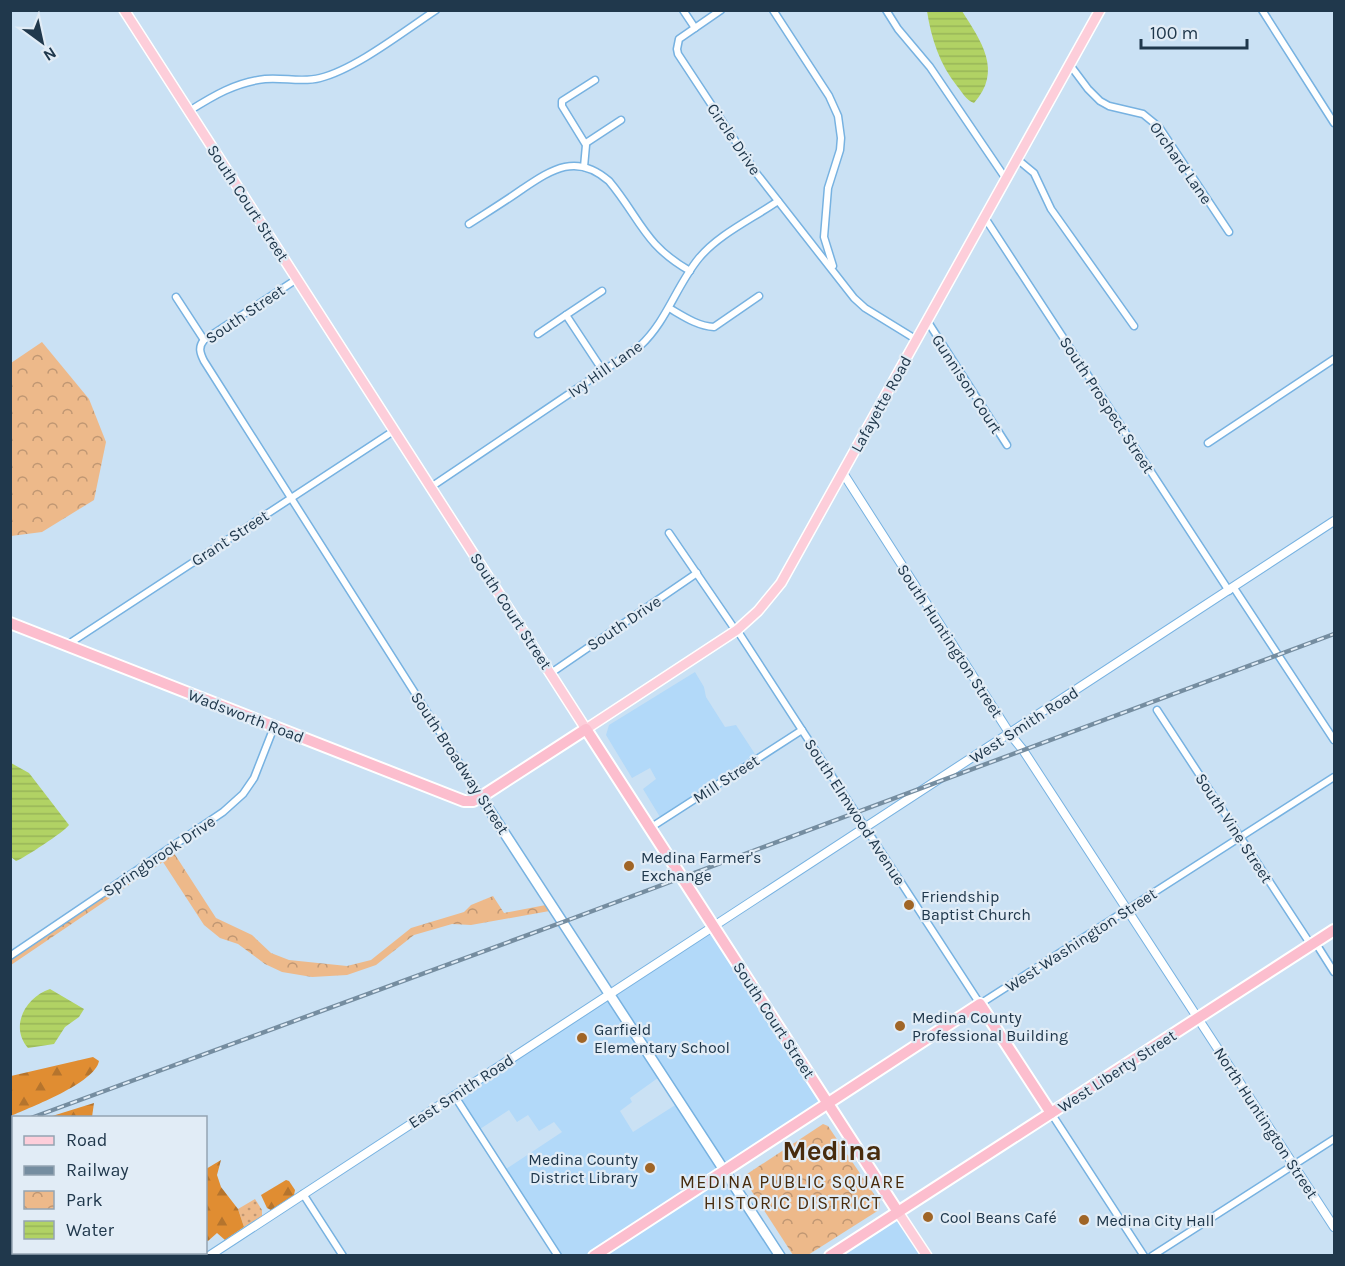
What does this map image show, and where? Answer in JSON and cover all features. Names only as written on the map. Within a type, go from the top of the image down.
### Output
[{"type":"highway","name":"Wadsworth Road","points":[[10,623],[464,801],[473,801],[481,797]]},
{"type":"highway","points":[[481,797],[586,729]]},
{"type":"highway","name":"South Court Street","points":[[586,729],[898,1212]]},
{"type":"highway","name":"West Liberty Street","points":[[830,1256],[1335,930]]},
{"type":"highway","name":"West Washington Street","points":[[594,1256],[980,1004]]},
{"type":"highway","name":"South Elmwood Avenue","points":[[980,1004],[1051,1113]]},
{"type":"main road","name":"South Court Street","points":[[124,10],[586,729]]},
{"type":"main road","name":"Lafayette Road","points":[[586,729],[737,631],[781,584],[1100,10]]},
{"type":"main road","name":"South Broadway Street","points":[[481,797],[780,1256]]},
{"type":"main road","points":[[898,1212],[927,1256]]},
{"type":"street","points":[[189,111],[217,93],[242,83],[266,78],[319,79],[345,69],[436,10]]},
{"type":"street","points":[[683,10],[695,28]]},
{"type":"street","name":"Circle Drive","points":[[721,10],[679,39],[678,54],[757,174],[854,298],[865,308],[917,340]]},
{"type":"street","name":"Circle Drive","points":[[773,10],[829,96],[838,116],[840,150],[828,188],[824,237],[835,272]]},
{"type":"street","points":[[886,10],[898,29],[951,96],[1006,179]]},
{"type":"street","points":[[1262,10],[1335,123]]},
{"type":"street","name":"Orchard Lane","points":[[1070,65],[1100,101],[1109,106],[1143,114],[1159,127],[1229,232]]},
{"type":"street","points":[[584,167],[586,143],[562,106],[562,101],[595,80]]},
{"type":"street","points":[[586,143],[621,120]]},
{"type":"street","points":[[1017,159],[1034,173],[1051,209],[1134,326]]},
{"type":"street","points":[[469,224],[550,171],[568,166],[584,167],[594,170],[609,181],[644,234],[661,252],[690,271]]},
{"type":"street","name":"Ivy Hill Lane","points":[[431,487],[603,371],[649,337],[690,271],[706,251],[778,201]]},
{"type":"street","name":"South Prospect Street","points":[[985,218],[1231,590],[1335,740]]},
{"type":"street","name":"South Street","points":[[200,353],[204,340],[297,279]]},
{"type":"street","points":[[538,334],[602,291]]},
{"type":"street","points":[[669,308],[688,319],[714,327],[759,296]]},
{"type":"street","points":[[176,297],[204,340]]},
{"type":"street","points":[[566,315],[603,371]]},
{"type":"street","name":"Gunnison Court","points":[[928,322],[1007,445]]},
{"type":"street","name":"South Broadway Street","points":[[200,353],[481,797]]},
{"type":"street","points":[[1208,443],[1335,360]]},
{"type":"street","name":"Grant Street","points":[[66,646],[394,430]]},
{"type":"street","name":"South Huntington Street","points":[[843,473],[1010,734],[1198,1018]]},
{"type":"street","name":"West Smith Road","points":[[713,927],[1335,521]]},
{"type":"street","name":"South Elmwood Avenue","points":[[669,533],[737,631],[980,1004]]},
{"type":"street","name":"South Drive","points":[[551,673],[698,573]]},
{"type":"street","name":"South Vine Street","points":[[1157,710],[1240,837],[1313,944],[1335,972]]},
{"type":"street","name":"Springbrook Drive","points":[[10,956],[230,806],[243,794],[254,778],[274,727]]},
{"type":"street","name":"Mill Street","points":[[650,828],[802,730]]},
{"type":"street","name":"West Washington Street","points":[[980,1004],[1335,777]]},
{"type":"street","name":"East Smith Road","points":[[209,1256],[713,927]]},
{"type":"street","name":"North Huntington Street","points":[[1198,1018],[1335,1227]]},
{"type":"street","points":[[454,1095],[558,1256]]},
{"type":"street","points":[[1051,1113],[1144,1256]]},
{"type":"street","points":[[1152,1256],[1335,1139]]},
{"type":"street","points":[[303,1194],[343,1256]]},
{"type":"shaded area","points":[[695,672],[704,687],[706,697],[725,727],[736,725],[755,754],[660,817],[643,789],[656,779],[650,768],[632,778],[606,735],[609,725]]},
{"type":"shaded area","points":[[713,927],[828,1103],[724,1170],[780,1255],[558,1256],[503,1171],[562,1132],[554,1122],[539,1131],[528,1115],[517,1122],[509,1110],[477,1131],[454,1095]],"holes":[[[662,1075],[680,1102],[633,1132],[620,1111],[632,1102],[630,1098]]]},
{"type":"shaded area","points":[[898,1212],[927,1256],[830,1256]]},
{"type":"green space","points":[[42,342],[89,399],[106,442],[94,500],[42,532],[11,536],[11,363]]},
{"type":"green space","points":[[172,850],[216,918],[252,935],[271,953],[289,960],[347,966],[371,960],[411,928],[464,912],[471,905],[493,896],[504,913],[551,904],[555,910],[471,925],[452,924],[414,935],[376,965],[347,975],[312,977],[282,972],[265,964],[238,944],[220,938],[204,925],[163,862],[11,965],[11,958]]},
{"type":"green space","points":[[93,1057],[99,1061],[95,1069],[75,1086],[11,1116],[11,1076]]},
{"type":"green space","points":[[94,1103],[92,1116],[52,1116]]},
{"type":"green space","points":[[823,1124],[828,1126],[880,1203],[879,1210],[808,1255],[793,1255],[745,1181],[747,1174]]},
{"type":"green space","points":[[221,1160],[217,1175],[221,1187],[238,1209],[244,1227],[225,1240],[217,1233],[207,1241],[207,1168]]},
{"type":"green space","points":[[286,1180],[295,1190],[294,1195],[271,1210],[267,1208],[261,1195]]},
{"type":"green space","points":[[255,1199],[262,1210],[262,1216],[244,1227],[238,1209]]},
{"type":"green space","points":[[84,1254],[203,1254],[201,1256],[82,1255]]},
{"type":"water","points":[[927,11],[962,11],[982,45],[988,68],[987,79],[983,91],[974,103],[964,96],[941,60]]},
{"type":"water","points":[[11,763],[29,773],[69,825],[16,861],[11,857]]},
{"type":"water","points":[[50,989],[84,1009],[79,1017],[65,1027],[54,1044],[28,1048],[20,1031],[23,1013],[27,1005],[41,993]]},
{"type":"railway","points":[[36,1116],[1334,634]]},
{"type":"place","name":"Medina Farmer's Exchange","points":[[629,866]]},
{"type":"place","name":"Friendship Baptist Church","points":[[909,905]]},
{"type":"place","name":"Medina County Professional Building","points":[[900,1026]]},
{"type":"place","name":"Garfield Elementary School","points":[[582,1038]]},
{"type":"place","name":"Medina County District Library","points":[[650,1168]]},
{"type":"place","name":"Cool Beans Café","points":[[928,1217]]},
{"type":"place","name":"Medina City Hall","points":[[1084,1220]]},
{"type":"district","name":"Medina","points":[[832,1150]]},
{"type":"district","name":"MEDINA PUBLIC SQUARE HISTORIC DISTRICT","points":[[793,1192]]}]
